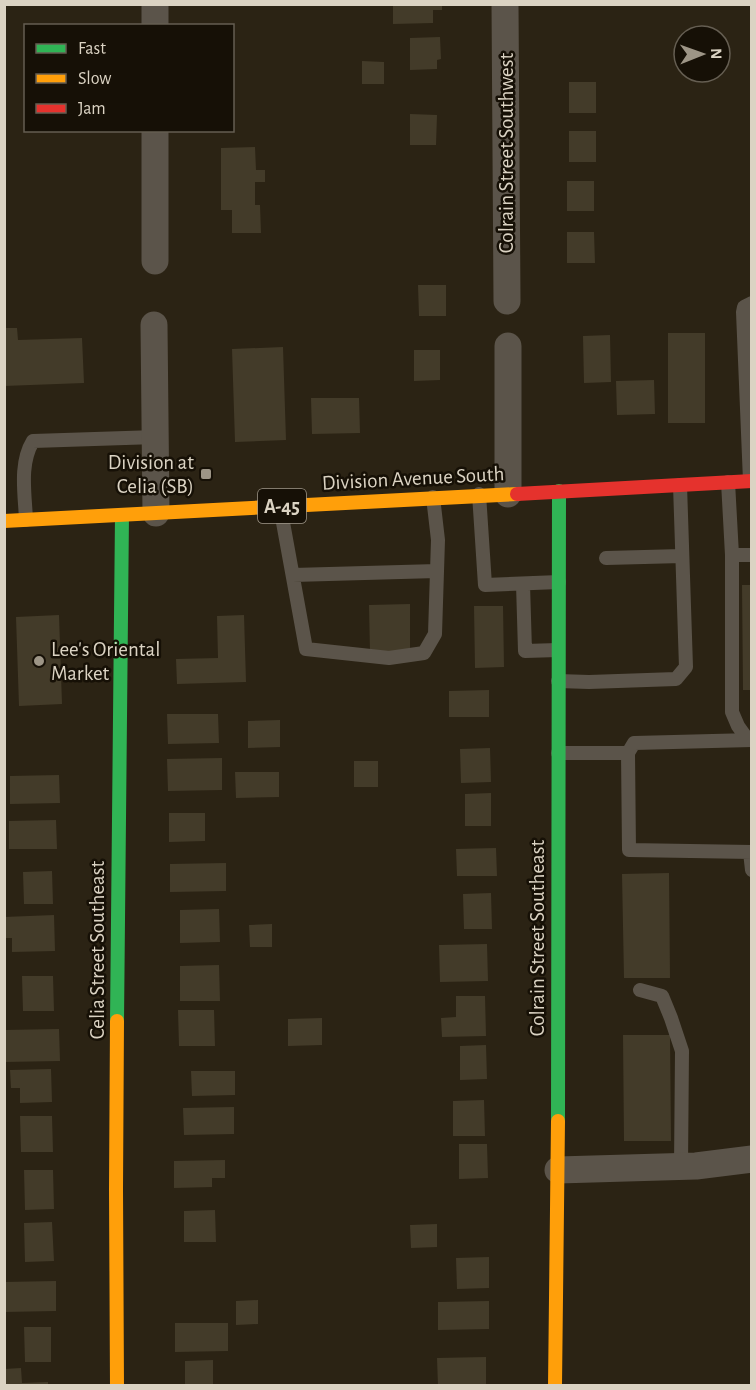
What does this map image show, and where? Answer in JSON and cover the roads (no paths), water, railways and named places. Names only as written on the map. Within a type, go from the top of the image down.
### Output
[{"type":"street","points":[[155,4],[155,24]]},
{"type":"street","name":"Colrain Street Southwest","points":[[505,4],[507,301]]},
{"type":"street","points":[[155,132],[155,261]]},
{"type":"street","points":[[154,325],[156,513]]},
{"type":"street","points":[[508,346],[508,494]]},
{"type":"street","name":"Division Avenue South","points":[[4,521],[751,481]]},
{"type":"street","name":"Colrain Street Southeast","points":[[555,1386],[558,1170],[559,492]]},
{"type":"street","name":"Celia Street Southeast","points":[[117,1386],[116,1188],[122,515]]},
{"type":"street","points":[[558,1170],[696,1166],[752,1159]]},
{"type":"lane","points":[[751,481],[742,312],[744,307],[752,303]]},
{"type":"lane","points":[[26,520],[25,467],[27,451],[33,441],[156,437]]},
{"type":"lane","points":[[728,482],[732,555],[732,712],[738,726],[750,740]]},
{"type":"lane","points":[[558,681],[676,679],[686,666],[680,484]]},
{"type":"lane","points":[[478,495],[485,585],[559,582]]},
{"type":"lane","points":[[280,506],[306,649],[389,658],[424,653],[435,634],[438,540],[434,497]]},
{"type":"lane","points":[[732,555],[752,555]]},
{"type":"lane","points":[[606,558],[682,556]]},
{"type":"lane","points":[[293,575],[437,571]]},
{"type":"lane","points":[[523,584],[525,651],[558,650]]},
{"type":"lane","points":[[750,740],[634,743],[628,753],[629,850],[751,852],[752,870]]},
{"type":"lane","points":[[558,753],[628,753]]},
{"type":"lane","points":[[640,990],[662,996],[682,1051],[681,1166]]},
{"type":"place","name":"Division at Celia (SB)","points":[[206,474]]},
{"type":"place","name":"Lee's Oriental Market","points":[[39,661]]}]
